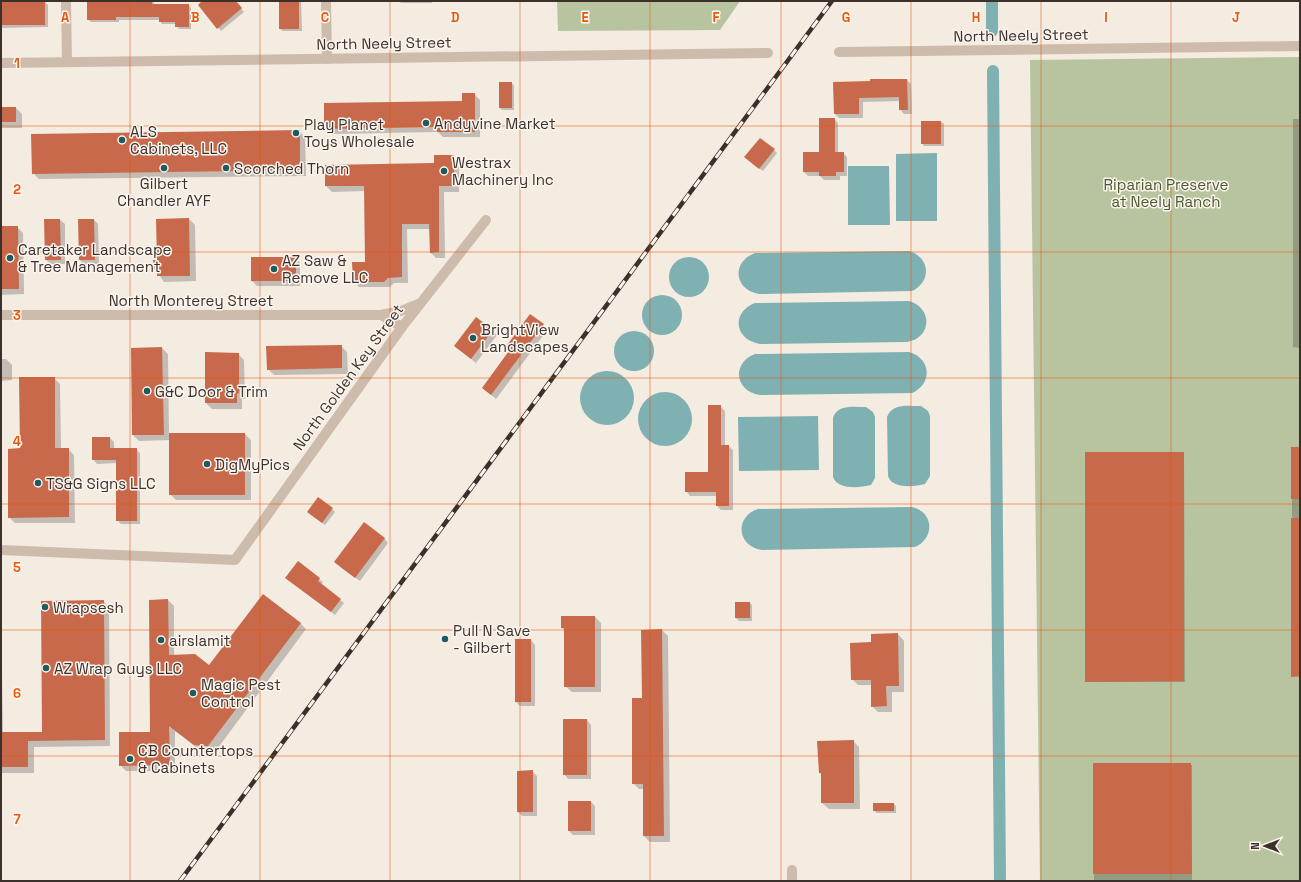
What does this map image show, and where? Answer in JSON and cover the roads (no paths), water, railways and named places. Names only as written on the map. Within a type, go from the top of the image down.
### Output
[{"type":"street","points":[[66,1],[67,62]]},
{"type":"street","points":[[326,1],[327,59]]},
{"type":"street","name":"North Neely Street","points":[[839,52],[1300,46]]},
{"type":"street","name":"North Neely Street","points":[[1,63],[768,53]]},
{"type":"street","name":"North Golden Key Street","points":[[1,550],[235,560],[402,327],[486,220]]},
{"type":"street","name":"North Monterey Street","points":[[1,315],[381,315],[401,312],[423,301]]},
{"type":"street","name":"North Monterey Street","points":[[381,315],[402,327]]},
{"type":"street","points":[[792,870],[792,881]]},
{"type":"water","points":[[937,153],[937,221],[896,221],[896,154]]},
{"type":"water","points":[[848,166],[889,166],[890,225],[848,225]]},
{"type":"water","points":[[909,251],[916,254],[921,259],[926,270],[923,282],[912,291],[759,294],[744,287],[740,282],[739,269],[742,263],[747,257],[755,253]]},
{"type":"water","points":[[693,257],[700,260],[706,266],[709,277],[708,285],[700,294],[693,297],[685,297],[678,294],[670,285],[669,273],[672,266],[681,258]]},
{"type":"water","points":[[666,295],[673,298],[679,304],[682,315],[681,323],[673,332],[666,335],[658,335],[651,332],[643,323],[642,311],[645,304],[654,296]]},
{"type":"water","points":[[909,301],[917,305],[922,310],[926,316],[926,323],[925,329],[921,335],[907,342],[760,344],[745,337],[741,332],[739,325],[739,319],[742,313],[747,307],[755,303]]},
{"type":"water","points":[[638,331],[645,334],[651,340],[654,351],[653,359],[645,368],[638,371],[630,371],[623,368],[615,359],[614,347],[617,340],[626,332]]},
{"type":"water","points":[[909,352],[922,360],[927,371],[923,384],[919,389],[912,393],[760,395],[745,389],[739,377],[739,370],[742,364],[747,358],[755,354]]},
{"type":"water","points":[[607,371],[617,373],[626,379],[632,388],[634,398],[632,408],[626,417],[617,423],[607,425],[597,423],[588,417],[582,408],[580,398],[582,388],[588,379],[597,373]]},
{"type":"water","points":[[665,392],[675,394],[684,400],[690,409],[692,419],[690,429],[684,438],[675,444],[665,446],[655,444],[646,438],[640,429],[638,419],[640,409],[646,400],[655,394]]},
{"type":"water","points":[[921,406],[928,411],[930,416],[930,476],[925,484],[915,486],[899,485],[890,480],[888,476],[887,417],[893,409],[897,407]]},
{"type":"water","points":[[866,407],[873,412],[875,417],[875,478],[871,485],[861,487],[844,486],[839,484],[833,477],[833,418],[838,410],[842,408]]},
{"type":"water","points":[[818,416],[819,470],[739,471],[738,417]]},
{"type":"water","points":[[912,507],[925,514],[928,519],[929,526],[929,532],[926,538],[922,543],[915,547],[762,550],[747,543],[743,537],[742,531],[742,524],[745,518],[750,513],[758,509]]},
{"type":"waterway","points":[[992,1],[992,31]]},
{"type":"waterway","points":[[993,71],[1000,881]]},
{"type":"railway","points":[[180,881],[832,1]]},
{"type":"place","name":"Andyvine Market","points":[[426,123]]},
{"type":"place","name":"Play Planet Toys Wholesale","points":[[296,133]]},
{"type":"place","name":"ALS Cabinets, LLC","points":[[122,140]]},
{"type":"place","name":"Gilbert Chandler AYF","points":[[164,168]]},
{"type":"place","name":"Scorched Thorn","points":[[226,168]]},
{"type":"place","name":"Westrax Machinery Inc","points":[[444,171]]},
{"type":"place","name":"Caretaker Landscape & Tree Management","points":[[10,258]]},
{"type":"place","name":"AZ Saw & Remove LLC","points":[[274,269]]},
{"type":"place","name":"BrightView Landscapes","points":[[473,338]]},
{"type":"place","name":"G&C Door & Trim","points":[[147,391]]},
{"type":"place","name":"DigMyPics","points":[[207,464]]},
{"type":"place","name":"TS&G Signs LLC","points":[[38,483]]},
{"type":"place","name":"Wrapsesh","points":[[45,607]]},
{"type":"place","name":"Pull N Save - Gilbert","points":[[445,639]]},
{"type":"place","name":"airslamit","points":[[161,640]]},
{"type":"place","name":"AZ Wrap Guys LLC","points":[[46,668]]},
{"type":"place","name":"Magic Pest Control","points":[[193,693]]},
{"type":"place","name":"CB Countertops & Cabinets","points":[[130,759]]},
{"type":"park label","name":"Riparian Preserve at Neely Ranch","points":[[1166,192]]}]
